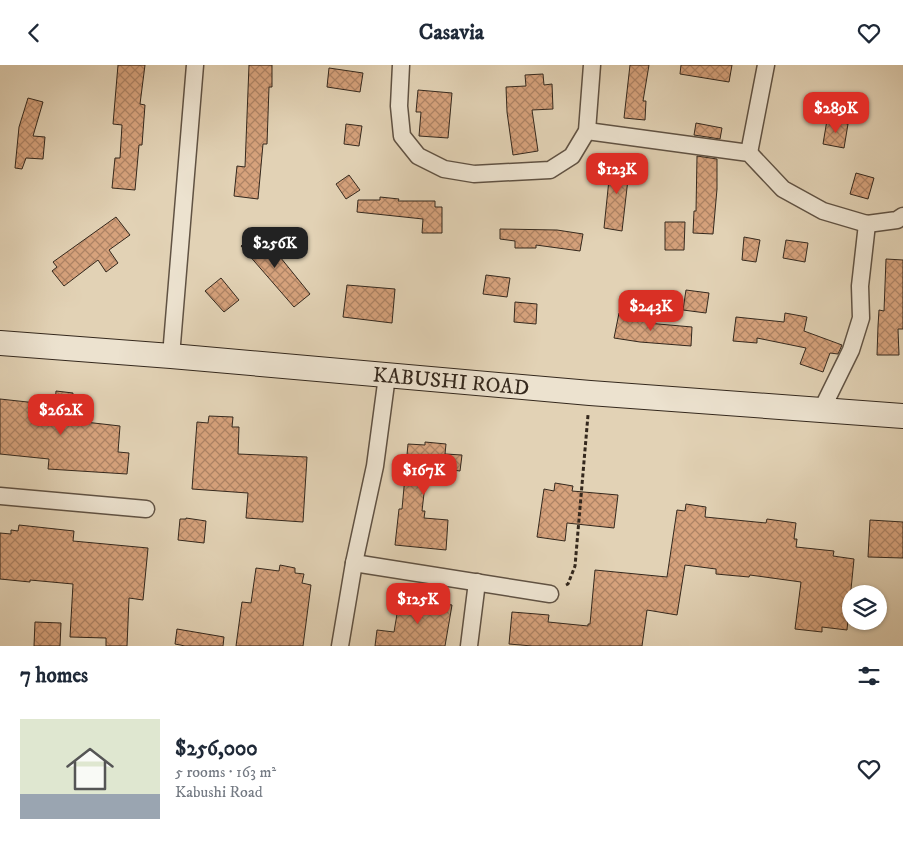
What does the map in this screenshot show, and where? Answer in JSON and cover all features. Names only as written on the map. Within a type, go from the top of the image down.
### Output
[{"type":"main road","name":"KABUSHI ROAD","points":[[0,343],[590,393],[903,416]]},
{"type":"street","points":[[171,356],[195,65]]},
{"type":"street","points":[[401,65],[399,106],[402,136],[418,155],[444,169],[474,175],[550,170],[572,156],[587,131],[592,65]]},
{"type":"street","points":[[748,153],[766,65]]},
{"type":"street","points":[[587,131],[748,153],[783,189],[823,211],[866,224],[897,220],[903,216]]},
{"type":"street","points":[[822,409],[851,350],[861,318],[860,286],[866,224]]},
{"type":"street","points":[[340,646],[354,563],[376,466],[387,376]]},
{"type":"street","points":[[0,496],[146,509]]},
{"type":"street","points":[[354,563],[550,594]]},
{"type":"street","points":[[469,646],[477,582]]},
{"type":"path","points":[[550,594],[568,584],[575,566],[590,393]]},
{"type":"building","points":[[118,65],[145,65],[140,104],[145,105],[142,145],[139,145],[135,190],[112,188],[115,158],[120,158],[122,125],[113,124]]},
{"type":"building","points":[[249,65],[272,65],[272,87],[269,87],[267,144],[263,144],[258,199],[234,196],[237,166],[245,167]]},
{"type":"building","points":[[630,65],[649,65],[643,101],[646,101],[645,120],[624,118]]},
{"type":"building","points":[[681,65],[732,65],[729,82],[680,74]]},
{"type":"building","points":[[329,68],[363,73],[360,92],[327,87]]},
{"type":"building","points":[[543,74],[544,85],[552,84],[553,109],[532,110],[538,151],[513,155],[507,112],[506,87],[526,86],[525,75]]},
{"type":"building","points":[[418,90],[452,93],[448,138],[419,136],[421,112],[416,112]]},
{"type":"building","points":[[28,98],[43,102],[33,136],[45,137],[43,159],[26,158],[22,169],[15,168],[19,127]]},
{"type":"building","points":[[827,120],[848,124],[844,148],[823,144]]},
{"type":"building","points":[[696,123],[722,128],[720,139],[694,135]]},
{"type":"building","points":[[346,124],[362,126],[359,146],[344,144]]},
{"type":"building","points":[[697,156],[717,159],[717,189],[713,234],[693,233],[694,211],[696,211]]},
{"type":"building","points":[[611,160],[630,162],[622,231],[604,228]]},
{"type":"building","points":[[856,173],[874,178],[868,199],[850,194]]},
{"type":"building","points":[[349,175],[360,190],[346,199],[336,184]]},
{"type":"building","points":[[380,197],[399,199],[398,201],[435,201],[435,207],[442,207],[442,233],[422,233],[423,219],[357,212],[358,200],[380,200]]},
{"type":"building","points":[[116,217],[130,235],[109,250],[118,263],[106,272],[98,260],[64,286],[52,271],[57,267],[53,262]]},
{"type":"building","points":[[665,222],[685,222],[684,250],[665,250]]},
{"type":"building","points":[[500,229],[557,230],[583,234],[580,251],[536,245],[536,248],[515,248],[515,241],[500,239]]},
{"type":"building","points":[[259,231],[310,294],[294,307],[241,246]]},
{"type":"building","points":[[744,237],[760,240],[756,262],[742,260]]},
{"type":"building","points":[[786,240],[808,243],[805,262],[783,258]]},
{"type":"building","points":[[886,259],[903,260],[903,329],[898,329],[899,355],[877,355],[879,310],[884,311]]},
{"type":"building","points":[[486,275],[510,278],[507,297],[483,294]]},
{"type":"building","points":[[221,278],[239,300],[224,312],[205,291]]},
{"type":"building","points":[[347,285],[395,289],[392,323],[343,317]]},
{"type":"building","points":[[686,290],[709,293],[706,313],[683,310]]},
{"type":"building","points":[[515,302],[537,304],[536,324],[514,322]]},
{"type":"building","points":[[619,313],[648,318],[647,323],[692,327],[691,346],[614,338]]},
{"type":"building","points":[[785,313],[807,317],[804,331],[842,345],[838,354],[830,353],[823,372],[800,364],[806,348],[757,338],[757,343],[733,341],[736,317],[784,322]]},
{"type":"building","points":[[56,391],[73,393],[72,402],[84,403],[83,412],[87,412],[85,422],[120,426],[118,452],[129,453],[127,474],[48,469],[49,459],[0,454],[0,399],[55,405]]},
{"type":"building","points":[[209,416],[233,417],[232,427],[239,427],[238,454],[307,457],[303,522],[246,518],[248,493],[192,489],[197,422],[208,423]]},
{"type":"building","points":[[425,442],[446,444],[445,454],[462,455],[460,471],[453,470],[452,479],[426,476],[422,511],[425,511],[424,518],[448,520],[446,550],[395,545],[399,509],[402,509],[408,444],[425,445]]},
{"type":"building","points":[[555,483],[573,486],[572,491],[618,495],[614,528],[567,523],[565,541],[537,537],[544,489],[554,491]]},
{"type":"building","points":[[686,504],[706,507],[705,517],[766,523],[767,519],[796,523],[794,539],[797,539],[796,547],[834,551],[833,556],[854,559],[851,585],[842,585],[842,629],[822,627],[822,632],[795,629],[801,582],[750,575],[749,577],[716,574],[716,569],[685,565],[677,615],[647,610],[642,646],[532,646],[509,644],[512,612],[549,615],[548,622],[588,626],[590,624],[595,570],[667,577],[677,510],[685,511]]},
{"type":"building","points":[[180,519],[206,521],[204,543],[178,540]]},
{"type":"building","points":[[870,520],[903,522],[903,558],[868,557]]},
{"type":"building","points":[[19,525],[74,531],[73,541],[148,548],[143,600],[129,598],[127,646],[106,646],[106,638],[70,637],[73,584],[0,579],[0,533],[11,534],[11,530],[18,531]]},
{"type":"building","points":[[280,565],[295,568],[295,573],[304,574],[302,583],[311,585],[303,646],[236,646],[242,602],[251,603],[256,568],[279,571]]},
{"type":"building","points":[[400,596],[452,605],[445,646],[375,646],[377,630],[394,632]]},
{"type":"building","points":[[35,622],[61,623],[60,646],[34,646]]},
{"type":"building","points":[[177,629],[224,637],[223,646],[185,646],[175,644]]}]
